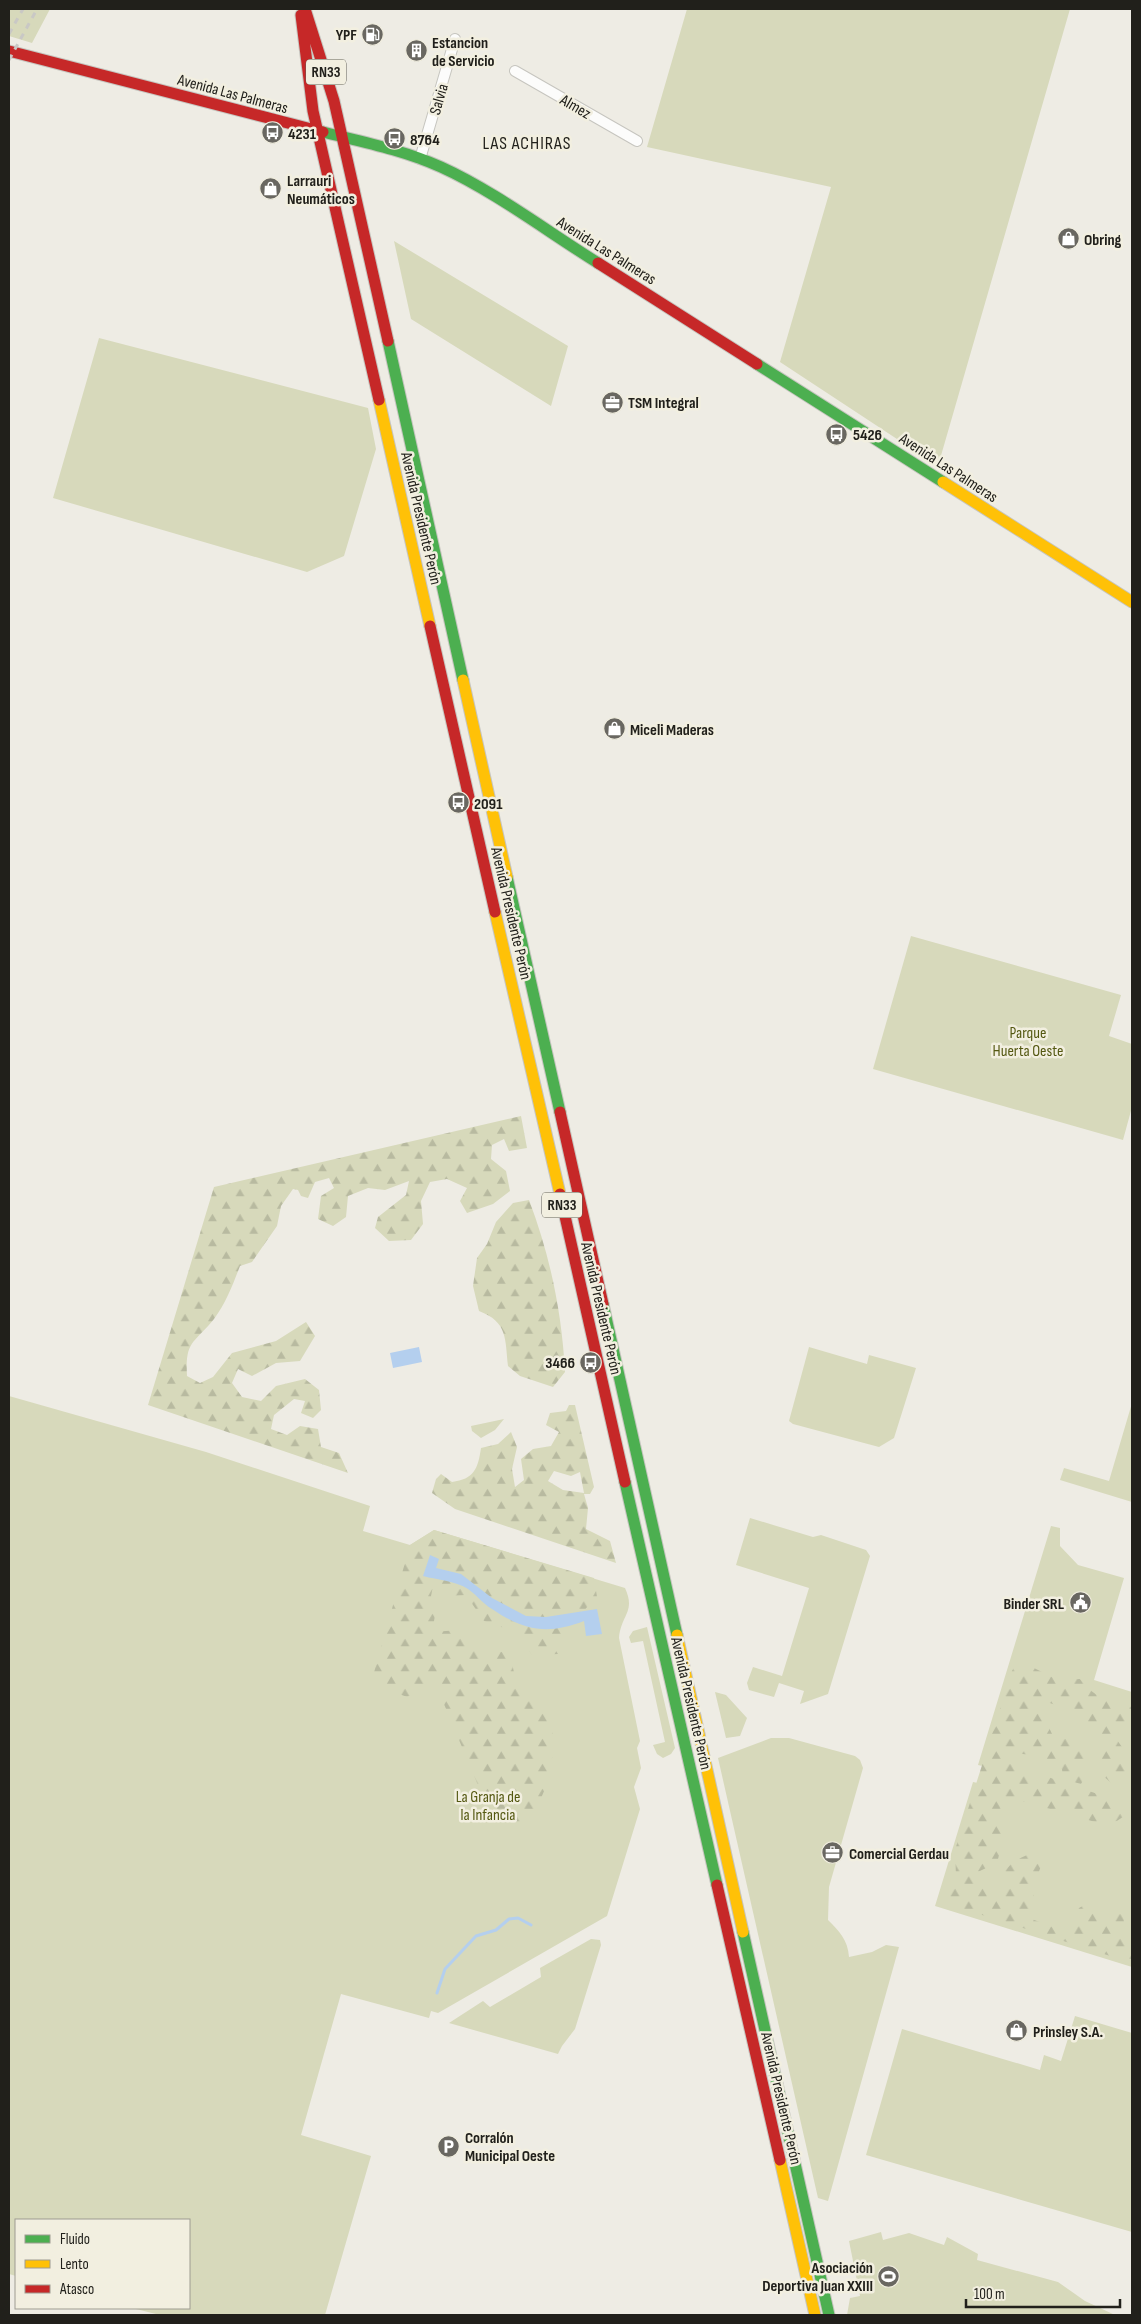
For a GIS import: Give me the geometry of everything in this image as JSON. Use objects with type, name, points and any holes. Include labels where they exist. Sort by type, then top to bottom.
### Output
[{"type":"main road","name":"RN33","points":[[300,9],[307,77],[318,132]]},
{"type":"main road","name":"RN33","points":[[305,9],[324,66],[341,136]]},
{"type":"main road","name":"Avenida Las Palmeras","points":[[9,51],[318,132],[341,136],[440,166],[483,190],[1132,602]]},
{"type":"main road","name":"Avenida Presidente Perón","points":[[318,132],[815,2315]]},
{"type":"main road","name":"Avenida Presidente Perón","points":[[341,136],[828,2315]]},
{"type":"street","name":"Salvia","points":[[420,159],[455,39]]},
{"type":"street","name":"Almez","points":[[515,71],[637,141]]},
{"type":"green space","points":[[9,9],[50,9],[32,43],[9,36]]},
{"type":"green space","points":[[687,9],[1070,9],[938,466],[780,362],[831,187],[647,147]]},
{"type":"green space","points":[[394,241],[568,346],[551,406],[411,319]]},
{"type":"green space","points":[[99,338],[368,408],[376,449],[344,556],[307,572],[53,498]]},
{"type":"green space","name":"Parque Huerta Oeste","points":[[911,936],[1121,995],[1109,1036],[1132,1044],[1132,1107],[1123,1140],[873,1069]]},
{"type":"green space","points":[[521,1116],[527,1148],[509,1151],[504,1139],[492,1145],[491,1159],[506,1171],[510,1191],[493,1204],[467,1213],[460,1201],[467,1188],[447,1179],[430,1182],[421,1201],[423,1224],[411,1240],[389,1241],[375,1228],[378,1217],[406,1195],[409,1181],[385,1190],[368,1188],[348,1196],[346,1217],[333,1226],[318,1219],[321,1196],[334,1188],[329,1178],[315,1182],[308,1198],[301,1196],[298,1190],[293,1189],[281,1206],[277,1226],[252,1262],[240,1266],[218,1313],[189,1349],[187,1376],[200,1383],[213,1377],[232,1353],[276,1341],[306,1322],[315,1336],[300,1361],[276,1363],[252,1376],[238,1369],[232,1383],[242,1397],[261,1401],[276,1386],[305,1379],[319,1390],[321,1410],[313,1418],[301,1413],[305,1401],[294,1399],[274,1415],[271,1429],[287,1435],[300,1426],[318,1429],[321,1447],[339,1453],[348,1473],[148,1405],[214,1187]]},
{"type":"green space","points":[[529,1200],[549,1263],[561,1328],[565,1372],[553,1387],[520,1376],[508,1366],[503,1332],[495,1320],[479,1311],[473,1286],[477,1258],[487,1244],[496,1222],[513,1203]]},
{"type":"green space","points":[[809,1347],[867,1364],[869,1355],[916,1368],[894,1438],[879,1447],[793,1424],[789,1421]]},
{"type":"green space","name":"La Granja de la Infancia","points":[[9,1396],[206,1452],[370,1506],[363,1531],[410,1545],[434,1530],[625,1588],[629,1603],[619,1638],[640,1741],[637,1748],[641,1768],[634,1787],[640,1809],[607,1916],[438,2013],[431,2011],[429,2018],[341,1994],[301,2135],[371,2156],[325,2315],[160,2315],[136,2309],[190,2309],[190,2219],[15,2219],[15,2276],[9,2274]]},
{"type":"green space","points":[[1132,1403],[1132,1502],[1060,1480],[1064,1468],[1109,1481]]},
{"type":"green space","points":[[569,1405],[575,1405],[594,1487],[590,1494],[584,1494],[588,1508],[586,1529],[610,1541],[616,1563],[455,1509],[432,1493],[436,1479],[441,1474],[452,1482],[459,1481],[470,1475],[474,1472],[481,1448],[498,1444],[511,1432],[517,1447],[512,1469],[515,1487],[524,1480],[521,1459],[533,1449],[551,1446],[559,1432],[546,1425],[550,1413],[566,1411]],"holes":[[[554,1471],[571,1476],[580,1472],[584,1493],[563,1490],[548,1481]]]},
{"type":"green space","points":[[504,1419],[495,1430],[481,1438],[472,1431],[471,1426]]},
{"type":"green space","points":[[750,1518],[813,1537],[821,1535],[866,1550],[870,1556],[828,1694],[800,1704],[804,1691],[779,1683],[774,1697],[749,1690],[747,1683],[753,1667],[782,1676],[809,1588],[736,1565]]},
{"type":"green space","points":[[1051,1526],[1060,1528],[1060,1546],[1078,1565],[1124,1578],[1094,1680],[1132,1692],[1132,1967],[935,1906],[973,1782],[1030,1794],[1036,1778],[978,1765]]},
{"type":"green space","name":"La Granja de la Infancia","points":[[434,1530],[594,1578],[597,1597],[580,1617],[558,1654],[532,1655],[516,1632],[484,1621],[466,1595],[442,1596],[435,1576],[431,1596],[436,1610],[432,1632],[460,1630],[470,1644],[510,1654],[515,1677],[549,1707],[554,1747],[548,1782],[535,1812],[518,1823],[493,1821],[436,1685],[407,1697],[371,1683],[410,1545]]},
{"type":"green space","points":[[647,1627],[675,1748],[671,1754],[663,1758],[657,1754],[653,1745],[665,1742],[643,1641],[631,1643],[629,1637],[633,1631]]},
{"type":"green space","points":[[1018,1660],[1058,1680],[1080,1679],[1103,1699],[1132,1707],[1132,1729],[1102,1719],[1127,1754],[1131,1778],[1118,1789],[1101,1774],[1102,1752],[1086,1727],[1070,1710],[1047,1702],[1043,1715],[1053,1736],[1067,1739],[1086,1749],[1088,1771],[1081,1784],[1063,1779],[1062,1769],[1032,1755],[1014,1753],[1007,1763],[1121,1802],[1126,1815],[1109,1826],[1026,1802],[999,1799],[1003,1831],[997,1863],[969,1876],[981,1881],[994,1890],[1008,1889],[999,1877],[1014,1861],[1036,1851],[1045,1857],[1037,1879],[1029,1918],[1069,1933],[1079,1908],[1095,1899],[1098,1911],[1108,1910],[1123,1915],[1126,1932],[1132,1936],[1132,1963],[951,1905],[947,1893],[956,1876],[955,1850],[1012,1671]]},
{"type":"green space","points":[[715,1692],[726,1695],[747,1718],[740,1736],[726,1738]]},
{"type":"green space","points":[[771,1738],[789,1738],[855,1756],[860,1760],[863,1768],[829,1887],[828,1920],[845,1941],[849,1957],[872,1952],[886,1945],[899,1947],[828,2201],[818,2198],[718,1758]]},
{"type":"green space","points":[[591,1939],[600,1940],[601,1945],[575,2029],[558,2054],[449,2023],[483,2001],[490,2007],[541,1977],[540,1968]]},
{"type":"green space","points":[[1075,2016],[1132,2033],[1132,2232],[866,2155],[902,2029],[1040,2070],[1044,2055],[1061,2061]]},
{"type":"green space","points":[[881,2232],[883,2240],[909,2233],[944,2245],[947,2237],[978,2254],[977,2260],[1058,2282],[1085,2301],[1115,2315],[847,2315],[850,2298],[860,2296],[849,2241]]},
{"type":"water","points":[[419,1347],[422,1362],[393,1368],[390,1353]]},
{"type":"water","points":[[430,1555],[439,1559],[436,1568],[461,1574],[492,1598],[526,1616],[546,1617],[597,1609],[602,1634],[586,1636],[584,1621],[548,1629],[536,1629],[515,1622],[489,1607],[463,1586],[423,1576]]},
{"type":"waterway","points":[[437,1993],[445,1969],[476,1936],[496,1930],[509,1919],[518,1918],[531,1925]]},
{"type":"railway","points":[[9,34],[23,9]]},
{"type":"railway","points":[[9,60],[37,9]]},
{"type":"traffic: fast","points":[[323,132],[398,151],[441,167],[501,200],[598,263]]},
{"type":"traffic: fast","points":[[388,341],[463,680]]},
{"type":"traffic: fast","points":[[757,364],[943,482]]},
{"type":"traffic: fast","points":[[507,877],[560,1112]]},
{"type":"traffic: fast","points":[[603,1304],[677,1635]]},
{"type":"traffic: fast","points":[[625,1482],[717,1885]]},
{"type":"traffic: fast","points":[[743,1932],[829,2315]]},
{"type":"traffic: slow","points":[[379,400],[430,626]]},
{"type":"traffic: slow","points":[[943,482],[1132,602]]},
{"type":"traffic: slow","points":[[463,680],[507,877]]},
{"type":"traffic: slow","points":[[495,912],[560,1194]]},
{"type":"traffic: slow","points":[[677,1635],[743,1932]]},
{"type":"traffic: slow","points":[[780,2160],[815,2315]]},
{"type":"traffic: jam","points":[[305,9],[334,101],[388,341]]},
{"type":"traffic: jam","points":[[301,15],[313,111],[379,400]]},
{"type":"traffic: jam","points":[[9,51],[323,132]]},
{"type":"traffic: jam","points":[[598,263],[757,364]]},
{"type":"traffic: jam","points":[[430,626],[495,912]]},
{"type":"traffic: jam","points":[[560,1112],[603,1304]]},
{"type":"traffic: jam","points":[[560,1194],[625,1482]]},
{"type":"traffic: jam","points":[[717,1885],[780,2160]]},
{"type":"place","name":"YPF","points":[[373,34]]},
{"type":"place","name":"Estancion de Servicio","points":[[416,51]]},
{"type":"place","name":"4231","points":[[272,133]]},
{"type":"place","name":"8764","points":[[394,139]]},
{"type":"place","name":"Larrauri Neumáticos","points":[[271,189]]},
{"type":"place","name":"Obring","points":[[1068,239]]},
{"type":"place","name":"TSM Integral","points":[[612,402]]},
{"type":"place","name":"5426","points":[[837,434]]},
{"type":"place","name":"Miceli Maderas","points":[[614,729]]},
{"type":"place","name":"2091","points":[[458,803]]},
{"type":"place","name":"3466","points":[[591,1362]]},
{"type":"place","name":"Binder SRL","points":[[1080,1603]]},
{"type":"place","name":"Comercial Gerdau","points":[[833,1853]]},
{"type":"place","name":"Prinsley S.A.","points":[[1017,2031]]},
{"type":"place","name":"Corralón Municipal Oeste","points":[[449,2146]]},
{"type":"place","name":"Asociación Deportiva Juan XXIII","points":[[889,2276]]},
{"type":"district","name":"LAS ACHIRAS","points":[[527,143]]}]
